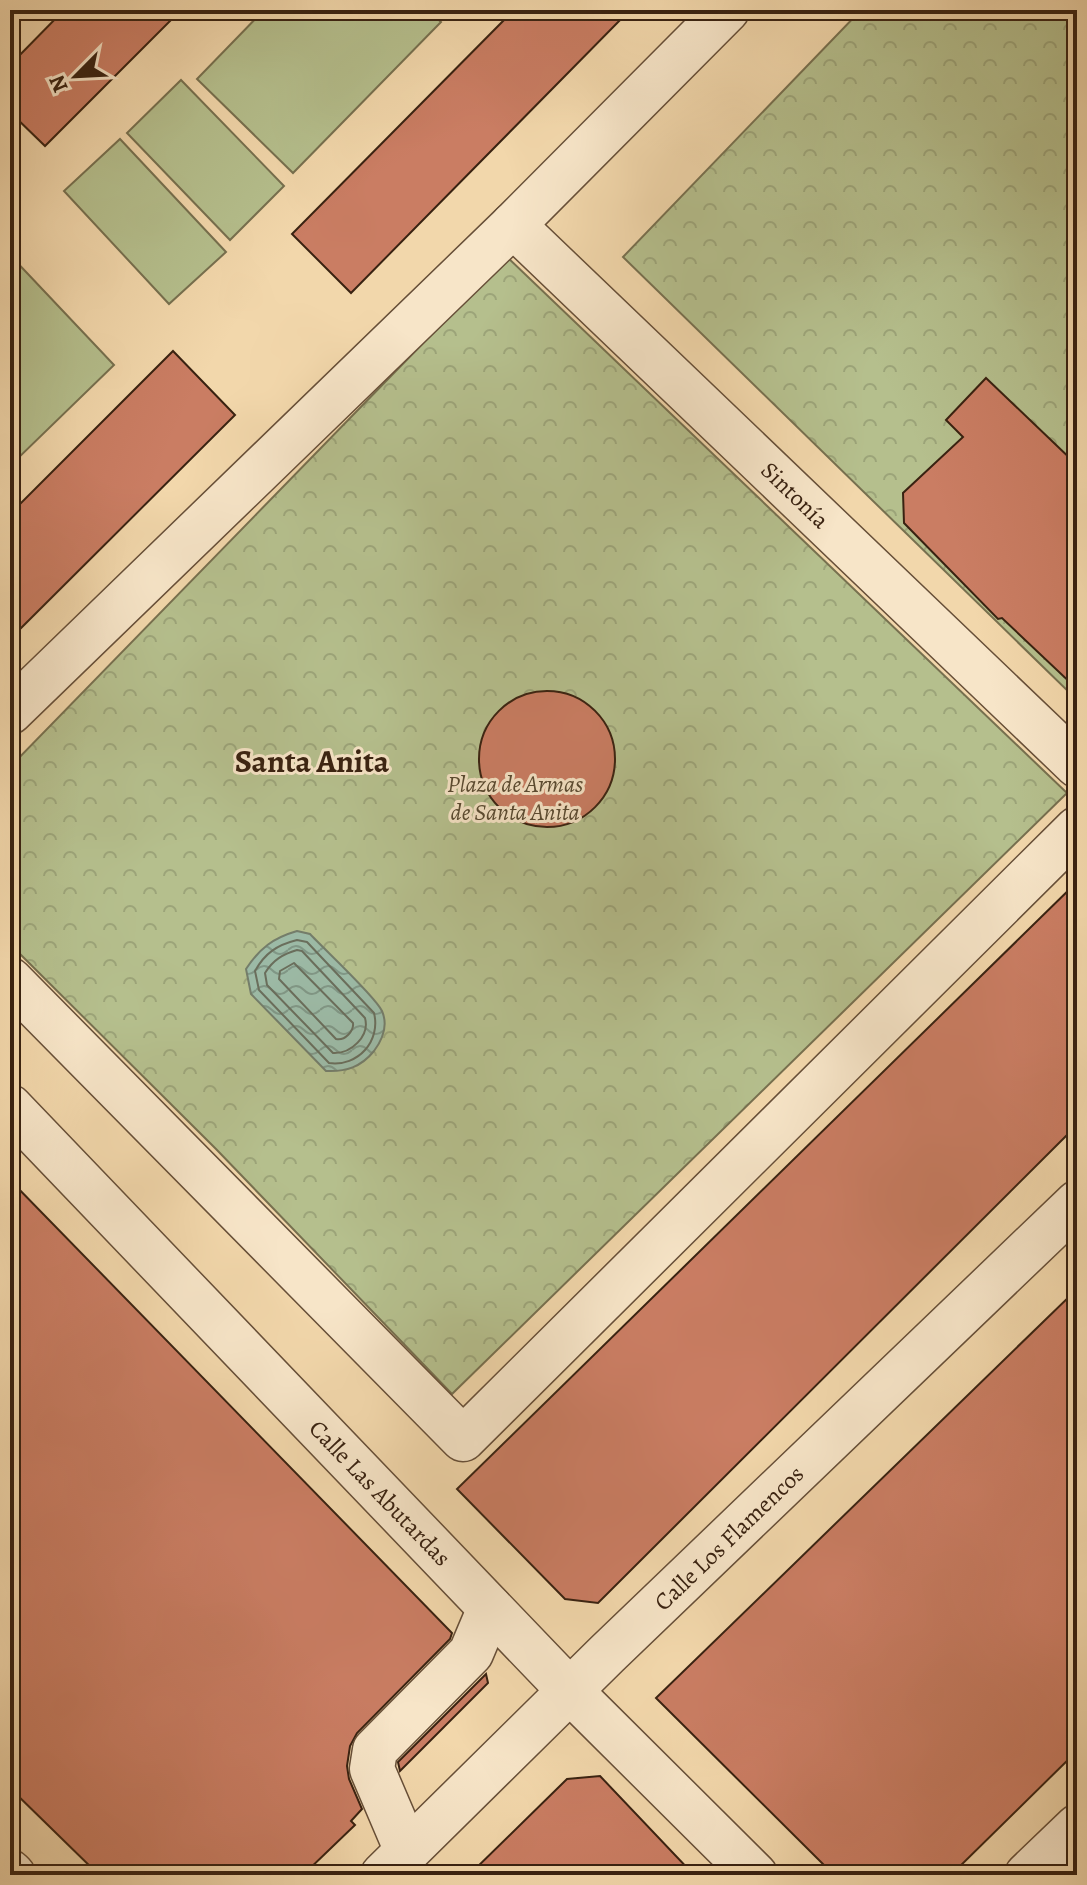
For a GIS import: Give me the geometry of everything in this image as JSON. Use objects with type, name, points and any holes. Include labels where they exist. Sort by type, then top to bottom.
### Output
[{"type":"street","points":[[10,712],[513,225],[727,10]]},
{"type":"street","name":"Sintonía","points":[[513,225],[1077,765]]},
{"type":"street","points":[[10,980],[463,1439],[1077,829]]},
{"type":"street","name":"Calle Las Abutardas","points":[[10,1107],[570,1691],[755,1875]]},
{"type":"street","name":"Calle Los Flamencos","points":[[395,1863],[1077,1203]]},
{"type":"street","points":[[395,1863],[372,1769],[375,1750],[471,1653],[490,1608]]},
{"type":"street","points":[[1027,1875],[1077,1827]]},
{"type":"green space","points":[[264,10],[428,10],[441,22],[293,173],[197,79]]},
{"type":"green space","points":[[861,10],[1077,10],[1077,700],[623,257]]},
{"type":"green space","points":[[181,80],[284,186],[230,240],[127,133]]},
{"type":"green space","points":[[120,139],[226,252],[169,304],[64,191]]},
{"type":"green space","points":[[10,255],[114,365],[10,466]]},
{"type":"green space","name":"Plaza de Armas de Santa Anita","points":[[507,257],[1067,793],[452,1394],[216,1149],[10,944],[10,767]]},
{"type":"water","points":[[297,931],[310,934],[382,1011],[384,1032],[380,1042],[364,1061],[353,1067],[326,1071],[251,994],[246,969],[251,962],[274,941]]},
{"type":"building","points":[[64,10],[181,10],[45,146],[10,112],[10,65]]},
{"type":"building","points":[[514,10],[630,10],[351,293],[292,234]]},
{"type":"building","points":[[173,351],[235,415],[10,639],[10,514]]},
{"type":"building","points":[[986,378],[1077,465],[1077,689],[1002,618],[998,619],[904,523],[903,493],[963,437],[946,420]]},
{"type":"building","points":[[547,691],[573,696],[595,711],[610,733],[615,759],[610,785],[595,807],[573,822],[547,827],[521,822],[499,807],[484,785],[479,759],[484,733],[499,711],[521,696]]},
{"type":"building","points":[[1077,882],[1077,1125],[598,1603],[565,1599],[457,1489]]},
{"type":"building","points":[[10,1180],[452,1633],[450,1639],[357,1733],[350,1746],[347,1766],[362,1809],[351,1821],[355,1825],[303,1875],[99,1875],[10,1788]]},
{"type":"building","points":[[1077,1289],[1077,1751],[951,1875],[834,1875],[656,1698]]},
{"type":"building","points":[[486,1674],[488,1683],[400,1771],[398,1762]]},
{"type":"building","points":[[600,1776],[694,1875],[469,1875],[567,1779]]},
{"type":"district","name":"Santa Anita","points":[[312,761]]}]
